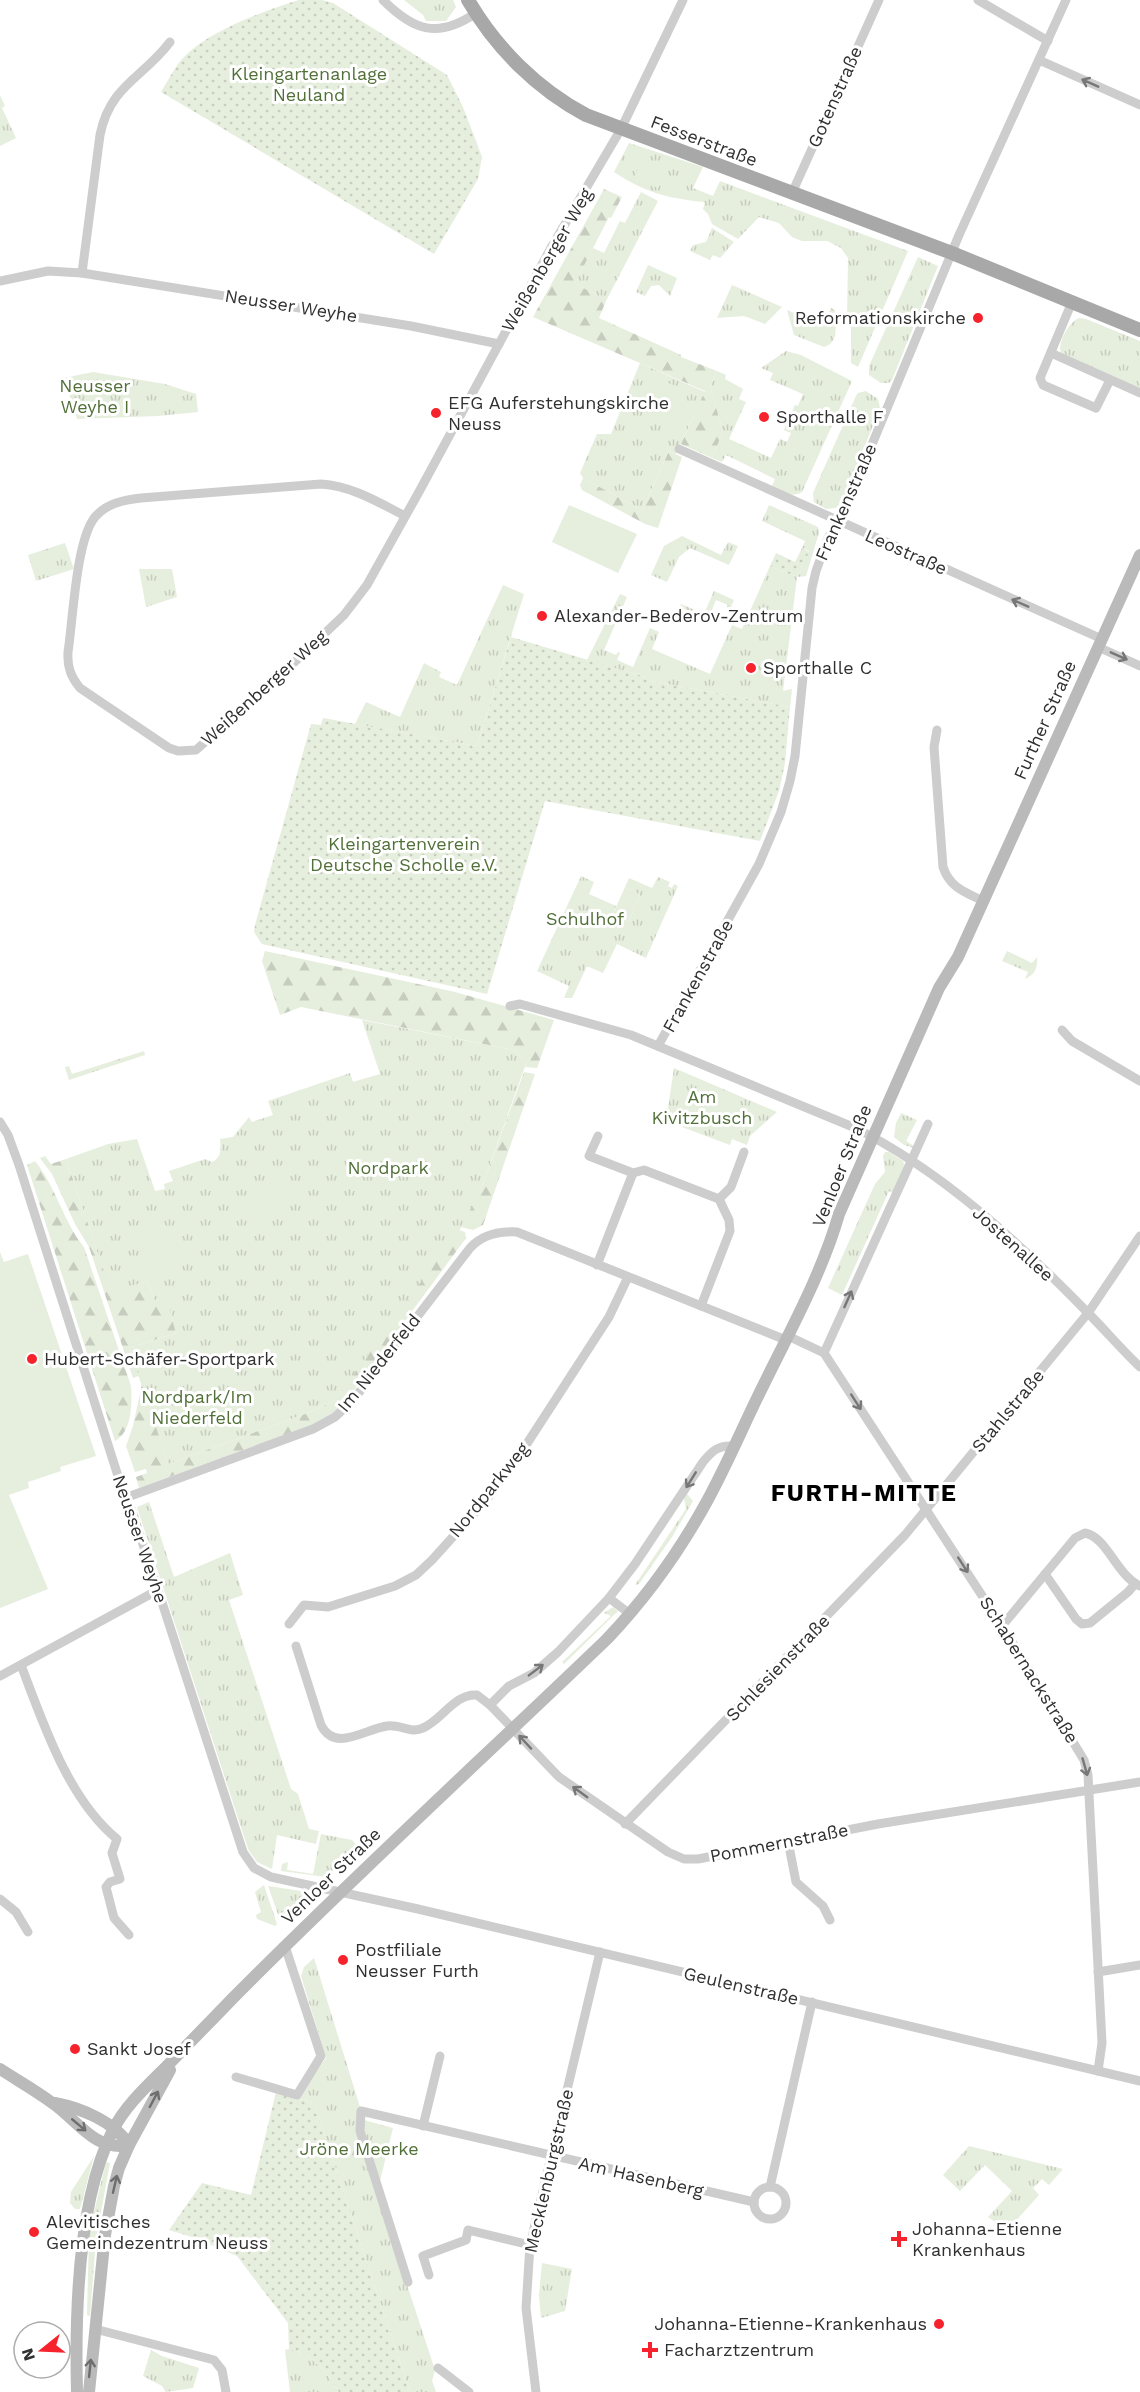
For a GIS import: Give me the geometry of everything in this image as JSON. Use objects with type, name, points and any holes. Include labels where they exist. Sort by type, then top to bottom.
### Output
[{"type":"main road","name":"Fesserstraße","points":[[468,0],[514,60],[548,92],[586,115],[952,253],[1140,330]]},
{"type":"main road","name":"Further Straße","points":[[983,901],[1140,555]]},
{"type":"main road","name":"Venloer Straße","points":[[81,2275],[91,2199],[106,2145],[114,2128],[140,2094],[341,1891],[601,1645],[630,1614],[664,1570],[706,1503],[787,1338],[939,988],[958,957],[983,901]]},
{"type":"main road","name":"Venloer Straße","points":[[89,2392],[105,2235],[118,2168],[180,2053]]},
{"type":"main road","points":[[0,2069],[54,2103],[95,2139],[116,2148],[129,2145],[114,2128],[73,2107],[54,2103]]},
{"type":"main road","points":[[81,2275],[84,2321],[88,2327],[95,2329]]},
{"type":"main road","points":[[77,2392],[76,2337],[81,2275]]},
{"type":"street","points":[[383,0],[406,19],[429,29],[456,25],[476,13]]},
{"type":"street","name":"Weißenberger Weg","points":[[405,516],[353,490],[321,484],[141,498],[116,503],[96,516],[90,523],[83,541],[68,652],[68,662],[74,680],[80,688],[169,748],[178,751],[196,750],[344,615],[367,585],[405,516],[499,344],[552,246],[621,129],[683,0]]},
{"type":"street","name":"Gotenstraße","points":[[792,194],[879,0]]},
{"type":"street","points":[[978,0],[1048,41]]},
{"type":"street","name":"Frankenstraße","points":[[658,1046],[759,864],[781,812],[795,756],[812,588],[821,555],[846,507],[952,253],[1066,0]]},
{"type":"street","points":[[82,273],[105,112],[123,87],[151,63],[170,42]]},
{"type":"street","points":[[1039,60],[1140,105]]},
{"type":"street","name":"Neusser Weyhe","points":[[0,281],[48,271],[82,273],[411,326],[499,344]]},
{"type":"street","points":[[1072,302],[1040,382],[1096,408],[1110,380]]},
{"type":"street","points":[[1051,353],[1140,393]]},
{"type":"street","name":"Leostraße","points":[[679,449],[1100,643],[1140,666]]},
{"type":"street","points":[[938,730],[934,747],[943,867],[950,882],[956,888],[983,901]]},
{"type":"street","points":[[510,1006],[520,1004],[631,1035],[873,1137]]},
{"type":"street","points":[[1062,1030],[1072,1041],[1140,1081]]},
{"type":"street","name":"Neusser Weyhe","points":[[0,1122],[8,1135],[19,1165],[125,1498],[132,1511],[243,1852],[248,1861],[262,1874],[341,1891]]},
{"type":"street","points":[[633,1173],[597,1265],[824,1353],[928,1124]]},
{"type":"street","points":[[598,1136],[589,1156],[633,1173],[644,1170],[719,1199],[729,1221],[730,1231],[701,1306]]},
{"type":"street","name":"Jostenallee","points":[[873,1137],[911,1161],[969,1204],[1021,1248],[1140,1367]]},
{"type":"street","points":[[719,1199],[731,1187],[744,1152]]},
{"type":"street","name":"Im Niederfeld","points":[[125,1498],[313,1429],[335,1417],[354,1399],[472,1245],[495,1233],[518,1232],[597,1265]]},
{"type":"street","name":"Stahlstraße","points":[[927,1510],[1088,1313],[1140,1236]]},
{"type":"street","name":"Nordparkweg","points":[[289,1624],[304,1605],[328,1607],[395,1586],[416,1575],[432,1560],[487,1499],[518,1459],[609,1317],[628,1277]]},
{"type":"street","name":"Schabernackstraße","points":[[824,1353],[1002,1626],[1084,1760],[1088,1775],[1102,2043],[1098,2071]]},
{"type":"street","points":[[490,1705],[509,1686],[534,1673],[558,1652],[609,1598],[635,1564],[703,1462],[714,1450],[723,1445],[733,1446]]},
{"type":"street","name":"Schlesienstraße","points":[[626,1824],[859,1584],[927,1510]]},
{"type":"street","points":[[1002,1626],[1045,1574],[1075,1538],[1084,1533],[1096,1537],[1128,1579],[1138,1585],[1090,1623],[1082,1624],[1076,1619],[1045,1574]]},
{"type":"street","points":[[0,1676],[158,1590]]},
{"type":"street","points":[[609,1598],[630,1614]]},
{"type":"street","points":[[296,1646],[321,1725],[329,1736],[336,1739],[342,1740],[386,1726],[420,1730],[434,1722],[469,1694],[482,1698],[512,1728]]},
{"type":"street","points":[[21,1665],[49,1736],[68,1773],[94,1816],[103,1828],[117,1839],[112,1853],[120,1879],[110,1882],[106,1887],[114,1918],[129,1935]]},
{"type":"street","name":"Pommernstraße","points":[[512,1728],[559,1777],[668,1852],[691,1860],[878,1824],[1140,1782]]},
{"type":"street","points":[[788,1841],[796,1882],[823,1906],[830,1920]]},
{"type":"street","name":"Geulenstraße","points":[[341,1891],[1140,2081]]},
{"type":"street","points":[[0,1899],[16,1912],[28,1932]]},
{"type":"street","points":[[236,2077],[297,2096],[321,2056],[285,1946]]},
{"type":"street","name":"Mecklenburgstraße","points":[[536,2392],[526,2308],[530,2245],[600,1952]]},
{"type":"street","points":[[1098,1971],[1140,1965]]},
{"type":"street","points":[[754,2202],[759,2191],[770,2187],[812,2002]]},
{"type":"street","points":[[423,2126],[440,2056]]},
{"type":"street","name":"Am Hasenberg","points":[[408,2282],[360,2131],[362,2111],[552,2157],[754,2202],[761,2216],[770,2218],[780,2215],[785,2206],[785,2198],[781,2191],[770,2187]]},
{"type":"street","points":[[429,2275],[423,2256],[466,2240],[468,2229],[530,2245]]},
{"type":"street","points":[[95,2329],[214,2360],[220,2365],[224,2374],[226,2392]]},
{"type":"street","points":[[438,2368],[470,2392]]},
{"type":"green space","name":"Kleingartenanlage Neuland","points":[[299,0],[322,0],[333,3],[447,75],[463,107],[482,157],[478,179],[434,254],[161,92],[179,62],[210,37],[271,9]]},
{"type":"green space","points":[[404,0],[453,0],[456,7],[446,21],[426,21],[423,15]]},
{"type":"green space","points":[[0,95],[5,106],[2,108],[16,138],[0,146]]},
{"type":"green space","points":[[629,143],[703,167],[693,188],[713,196],[720,181],[908,251],[858,367],[851,363],[851,325],[847,324],[848,258],[841,248],[827,241],[802,241],[792,237],[779,223],[759,217],[738,239],[712,224],[703,209],[705,202],[657,193],[636,185],[614,172]]},
{"type":"green space","points":[[639,166],[663,177],[658,188],[634,178]]},
{"type":"green space","points":[[604,189],[622,197],[611,218],[609,217],[575,283],[606,301],[599,318],[681,355],[681,357],[717,371],[710,386],[723,432],[712,458],[681,444],[705,391],[533,317]]},
{"type":"green space","points":[[641,192],[658,201],[606,301],[575,283],[593,248],[604,253],[620,221],[625,223]]},
{"type":"green space","points":[[712,228],[734,242],[720,258],[713,255],[710,260],[690,251],[693,245],[706,242]]},
{"type":"green space","points":[[918,257],[938,266],[892,380],[889,383],[881,383],[869,375],[869,366]]},
{"type":"green space","points":[[648,265],[677,278],[670,296],[659,285],[651,286],[645,296],[636,292]]},
{"type":"green space","points":[[732,285],[782,307],[765,324],[744,316],[717,318]]},
{"type":"green space","points":[[831,308],[835,310],[836,332],[829,345],[824,347],[794,335],[787,310],[823,325]]},
{"type":"green space","points":[[1079,318],[1140,341],[1140,389],[1061,353],[1064,334]]},
{"type":"green space","points":[[786,351],[801,355],[852,381],[802,492],[798,494],[787,494],[771,488],[775,479],[726,455],[722,462],[712,458],[723,432],[710,386],[717,371],[726,375],[725,379],[743,389],[739,399],[746,402],[729,439],[771,458],[780,439],[787,442],[791,433],[784,430],[795,405],[798,406],[803,394],[770,380],[773,373],[761,368]]},
{"type":"green space","points":[[640,363],[705,392],[676,454],[669,451],[642,510],[583,478],[580,473],[597,434],[611,434]]},
{"type":"green space","name":"Neusser Weyhe I","points":[[93,372],[165,384],[196,394],[198,412],[77,419],[64,378]]},
{"type":"green space","points":[[648,374],[689,392],[676,420],[636,402]]},
{"type":"green space","points":[[866,391],[878,399],[880,408],[843,500],[836,508],[826,509],[814,502],[813,493],[856,396]]},
{"type":"green space","points":[[669,451],[682,457],[658,528],[645,524],[582,490],[580,485],[583,478],[642,510]]},
{"type":"green space","points":[[569,505],[637,534],[618,573],[552,542]]},
{"type":"green space","points":[[769,505],[818,527],[819,533],[806,576],[797,577],[809,551],[802,548],[805,541],[762,521]]},
{"type":"green space","points":[[682,536],[721,555],[728,542],[738,546],[729,565],[690,548],[679,557],[667,582],[651,575],[664,546]]},
{"type":"green space","points":[[65,543],[74,569],[36,581],[28,555]]},
{"type":"green space","points":[[802,548],[809,552],[797,577],[770,566],[776,553],[795,562]]},
{"type":"green space","points":[[770,566],[797,577],[783,691],[792,689],[790,707],[651,681],[642,676],[587,660],[620,594],[627,597],[604,650],[616,655],[620,653],[617,660],[633,667],[650,628],[659,632],[652,649],[710,674],[732,625],[742,629]]},
{"type":"green space","points":[[139,569],[172,569],[177,597],[146,607]]},
{"type":"green space","points":[[503,585],[524,594],[477,746],[355,724],[366,702],[400,717],[424,663],[441,672],[439,677],[457,685]]},
{"type":"green space","points":[[714,591],[734,600],[730,609],[728,605],[716,600],[708,619],[680,607],[681,604],[704,614]]},
{"type":"green space","name":"Kleingartenverein Deutsche Scholle e.V.","points":[[511,637],[642,676],[651,681],[790,707],[785,763],[779,791],[760,841],[545,801],[487,994],[262,944],[254,932],[255,925],[311,724],[321,725],[323,718],[477,746]]},
{"type":"green space","name":"Schulhof","points":[[581,876],[594,882],[589,894],[616,906],[613,914],[629,921],[640,895],[625,887],[629,878],[652,888],[658,877],[670,882],[668,886],[672,888],[674,884],[678,886],[646,958],[617,944],[603,973],[587,966],[572,998],[564,998],[569,986],[537,971]]},
{"type":"green space","points":[[625,887],[640,895],[629,921],[613,914]]},
{"type":"green space","points":[[265,951],[455,992],[554,1020],[537,1068],[525,1067],[527,1061],[514,1050],[301,1007],[280,1015],[262,961]]},
{"type":"green space","points":[[1007,951],[1032,963],[1037,957],[1033,973],[1025,979],[1028,972],[1002,961]]},
{"type":"green space","name":"Nordpark","points":[[362,1020],[514,1050],[527,1061],[481,1189],[447,1250],[334,1401],[305,1414],[168,1464],[129,1348],[176,1333],[166,1299],[155,1301],[148,1281],[111,1293],[66,1159],[108,1144],[137,1139],[155,1191],[165,1189],[164,1184],[173,1181],[169,1171],[205,1159],[212,1162],[219,1155],[220,1139],[233,1137],[249,1117],[252,1122],[273,1115],[268,1101],[350,1073],[353,1082],[380,1074]]},
{"type":"green space","points":[[144,1051],[145,1055],[69,1080],[65,1067],[69,1066],[72,1074]]},
{"type":"green space","name":"Am Kivitzbusch","points":[[674,1068],[777,1112],[750,1136],[747,1145],[732,1139],[730,1145],[666,1121]]},
{"type":"green space","points":[[524,1072],[535,1074],[483,1225],[473,1230],[461,1227],[481,1189]]},
{"type":"green space","points":[[901,1113],[917,1120],[906,1141],[914,1148],[904,1145],[894,1137],[896,1123]]},
{"type":"green space","points":[[885,1152],[903,1161],[905,1167],[893,1193],[889,1191],[842,1295],[828,1288],[875,1184],[885,1172],[883,1156]]},
{"type":"green space","points":[[45,1156],[51,1164],[66,1159],[111,1292],[148,1281],[155,1301],[166,1298],[176,1333],[129,1348],[139,1376],[133,1378],[89,1247],[75,1224],[52,1174],[40,1158]]},
{"type":"green space","points":[[35,1161],[84,1247],[131,1386],[131,1409],[128,1424],[121,1437],[115,1441],[27,1165]]},
{"type":"green space","points":[[280,1176],[298,1198],[260,1230],[241,1208]]},
{"type":"green space","points":[[159,1220],[168,1246],[141,1255],[132,1229]]},
{"type":"green space","points":[[459,1230],[465,1232],[466,1238],[349,1397],[333,1413],[309,1426],[139,1488],[136,1477],[147,1473],[146,1469],[135,1472],[126,1446],[142,1384],[168,1464],[305,1414],[334,1401]]},
{"type":"green space","points":[[176,1247],[182,1269],[144,1282],[137,1260]]},
{"type":"green space","name":"Hubert-Schäfer-Sportpark","points":[[0,1252],[4,1262],[28,1254],[96,1456],[60,1467],[61,1471],[28,1482],[29,1488],[9,1495],[48,1589],[0,1608]]},
{"type":"green space","points":[[687,1494],[693,1501],[672,1537],[639,1584],[635,1585],[686,1509],[684,1498]]},
{"type":"green space","points":[[149,1502],[174,1577],[230,1553],[243,1595],[229,1600],[291,1789],[298,1794],[309,1829],[319,1831],[316,1844],[277,1835],[272,1869],[257,1862],[248,1849],[137,1507]]},
{"type":"green space","points":[[613,1607],[618,1611],[564,1664],[562,1662],[611,1616],[604,1613]]},
{"type":"green space","points":[[321,1834],[352,1840],[358,1847],[326,1877],[281,1871],[282,1864],[288,1862],[287,1870],[313,1874]]},
{"type":"green space","points":[[264,1885],[277,1924],[275,1926],[257,1919],[256,1915],[261,1912],[255,1892]]},
{"type":"green space","points":[[268,1886],[301,1891],[304,1898],[280,1920]]},
{"type":"green space","name":"Jröne Meerke","points":[[314,1958],[364,2120],[393,2128],[377,2193],[435,2370],[432,2381],[436,2392],[410,2392],[314,2103],[297,2098],[326,2058],[301,1976],[304,1967]]},
{"type":"green space","points":[[276,2092],[314,2103],[410,2392],[339,2392],[312,2359],[289,2349],[288,2323],[237,2256],[195,2238],[169,2230],[202,2183],[251,2195]]},
{"type":"green space","points":[[969,2146],[1063,2169],[1049,2185],[1042,2179],[1033,2188],[1039,2195],[1013,2224],[1001,2226],[988,2217],[1012,2191],[985,2165],[960,2191],[943,2175]]},
{"type":"green space","points":[[94,2156],[80,2209],[75,2209],[70,2203],[71,2192]]},
{"type":"green space","points":[[106,2162],[110,2163],[96,2239],[90,2316],[87,2315],[89,2233]]},
{"type":"green space","points":[[542,2263],[572,2269],[565,2311],[541,2318],[539,2295]]},
{"type":"green space","points":[[289,2349],[312,2359],[339,2392],[290,2392],[285,2350]]},
{"type":"green space","points":[[151,2350],[199,2368],[193,2388],[166,2392],[162,2386],[143,2376]]},
{"type":"place","name":"Reformationskirche","points":[[978,318]]},
{"type":"place","name":"EFG Auferstehungskirche Neuss","points":[[436,413]]},
{"type":"place","name":"Sporthalle F","points":[[764,417]]},
{"type":"place","name":"Alexander-Bederov-Zentrum","points":[[542,616]]},
{"type":"place","name":"Sporthalle C","points":[[751,668]]},
{"type":"place","name":"Hubert-Schäfer-Sportpark","points":[[32,1359]]},
{"type":"place","name":"Postfiliale Neusser Furth","points":[[343,1960]]},
{"type":"place","name":"Sankt Josef","points":[[75,2049]]},
{"type":"place","name":"Alevitisches Gemeindezentrum Neuss","points":[[34,2232]]},
{"type":"place","name":"Johanna-Etienne Krankenhaus","points":[[899,2239]]},
{"type":"place","name":"Johanna-Etienne-Krankenhaus","points":[[939,2324]]},
{"type":"place","name":"Facharztzentrum","points":[[650,2350]]},
{"type":"district","name":"FURTH-MITTE","points":[[864,1493]]},
{"type":"park label","name":"Nordpark/Im Niederfeld","points":[[197,1407]]}]
